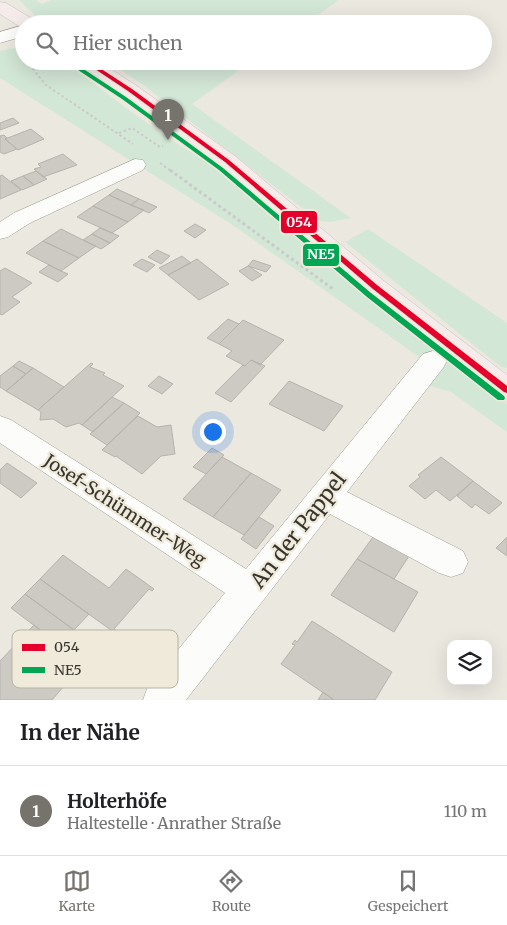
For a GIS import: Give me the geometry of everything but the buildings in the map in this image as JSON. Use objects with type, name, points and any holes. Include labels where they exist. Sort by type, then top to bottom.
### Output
[{"type":"main road","points":[[0,7],[15,16]]},
{"type":"main road","points":[[99,70],[130,90],[226,161],[375,287],[507,390]]},
{"type":"street","points":[[0,38],[15,33]]},
{"type":"street","points":[[0,232],[22,218],[144,158]]},
{"type":"street","name":"An der Pappel","points":[[178,680],[433,361]]},
{"type":"street","name":"Josef-Schümmer-Weg","points":[[0,428],[251,591]]},
{"type":"street","points":[[324,496],[450,562]]},
{"type":"street","name":"An der Pappel","points":[[162,700],[172,688]]},
{"type":"path","points":[[34,70],[46,84],[119,134],[144,158],[338,292]]},
{"type":"path","points":[[119,134],[132,128],[160,147],[166,145]]},
{"type":"green space","points":[[19,0],[36,0],[42,4],[51,0],[339,0],[318,15],[35,15]]},
{"type":"green space","points":[[15,48],[15,70],[76,70],[180,146],[217,167],[368,298],[507,404],[507,432],[451,392],[430,386],[415,392],[422,359],[234,226],[0,78],[0,51]]},
{"type":"green space","points":[[120,70],[239,70],[192,104],[351,218],[330,222],[319,221],[142,84]]},
{"type":"green space","points":[[368,229],[507,323],[507,368],[501,367],[345,242]]},
{"type":"transit line","name":"NE5","points":[[82,70],[124,98],[221,169],[369,295],[501,398]]},
{"type":"transit line","name":"054","points":[[99,70],[130,90],[227,161],[375,287],[507,390]]},
{"type":"place","name":"Holterhöfe","points":[[168,140]]}]
